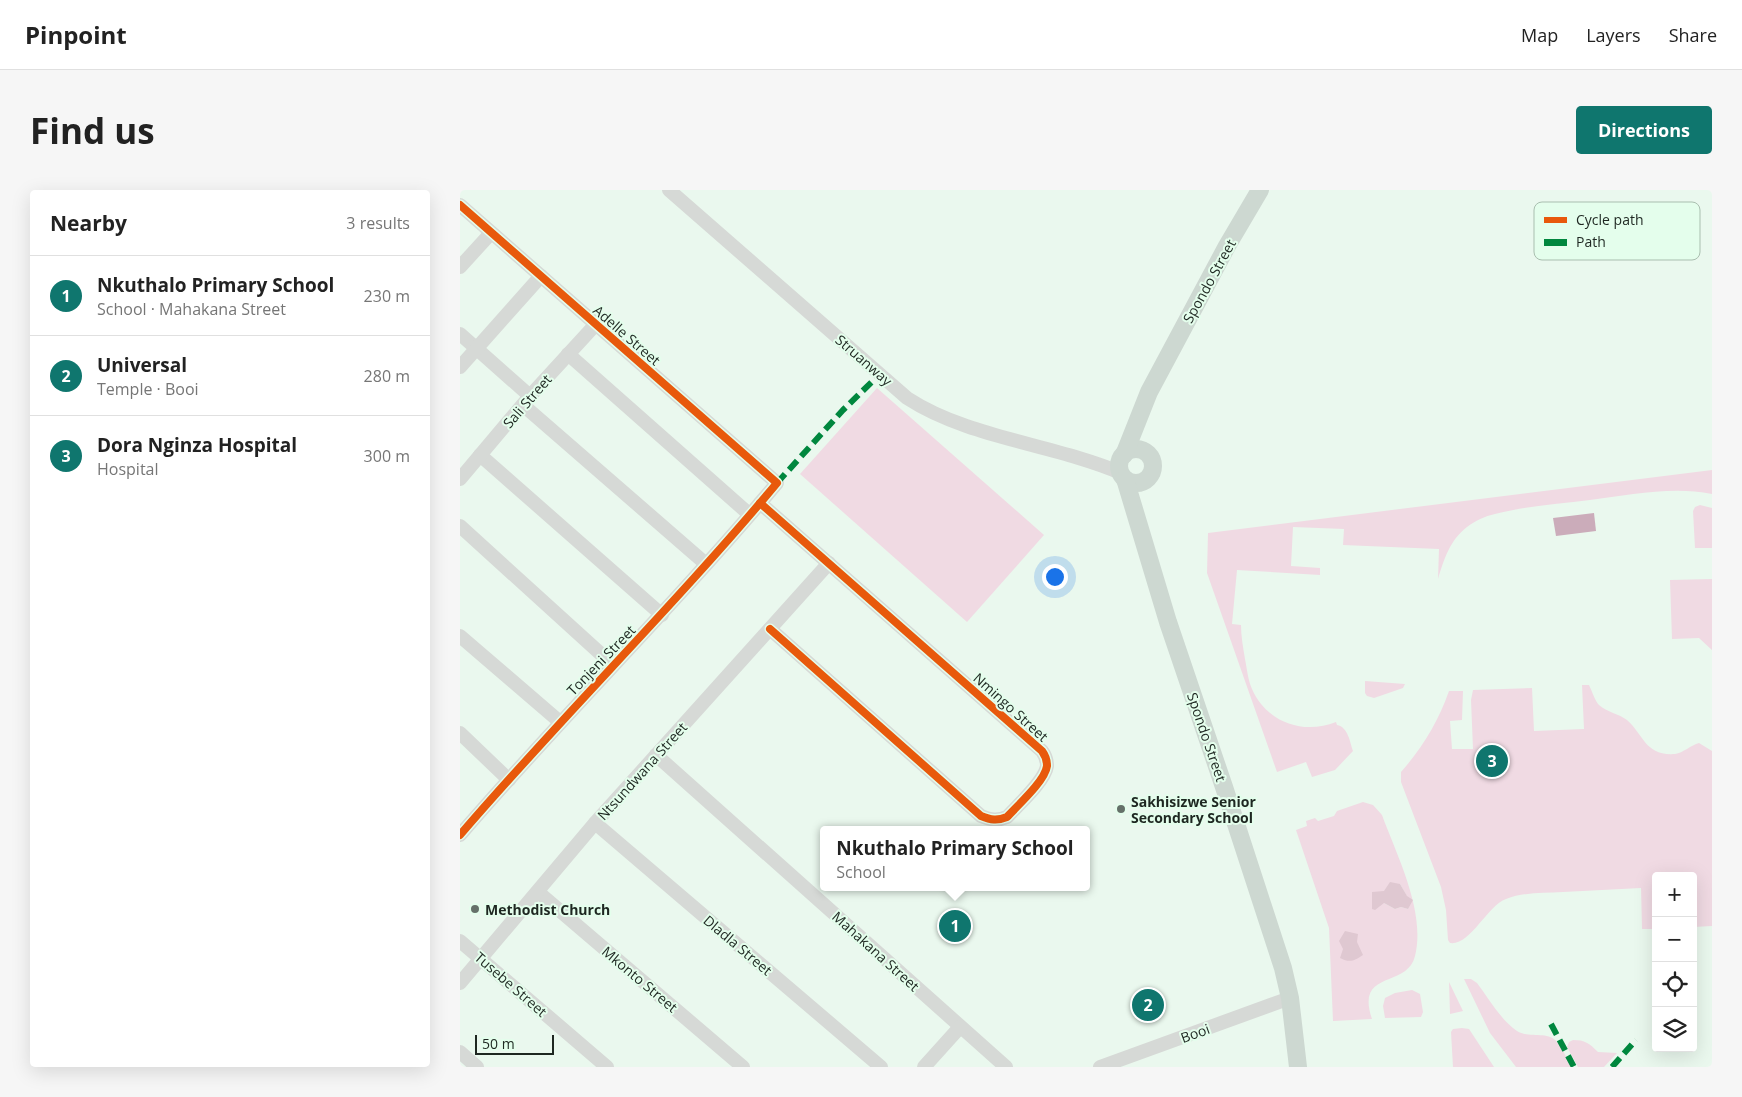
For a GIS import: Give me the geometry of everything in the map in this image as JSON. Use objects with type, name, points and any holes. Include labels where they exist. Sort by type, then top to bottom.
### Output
[{"type":"main road","name":"Spondo Street","points":[[1260,190],[1227,246],[1141,408],[1122,467],[1168,622],[1283,968],[1290,998],[1298,1067]]},
{"type":"main road","name":"Spondo Street","points":[[1145,452],[1144,432],[1160,373]]},
{"type":"main road","points":[[1136,449],[1145,452],[1152,463],[1151,472],[1146,480],[1135,483],[1122,467],[1129,451],[1136,449]]},
{"type":"main road","name":"Spondo Street","points":[[1146,480],[1144,514],[1147,552]]},
{"type":"street","name":"Struanway","points":[[669,190],[907,398],[921,407],[946,419],[1096,463],[1122,467]]},
{"type":"street","name":"Adelle Street","points":[[460,205],[777,483]]},
{"type":"street","points":[[460,267],[491,233]]},
{"type":"street","points":[[460,367],[540,276]]},
{"type":"street","name":"Sali Street","points":[[460,479],[527,400],[596,324]]},
{"type":"street","points":[[460,334],[527,400],[706,564]]},
{"type":"street","points":[[568,354],[749,514]]},
{"type":"street","points":[[480,455],[662,615]]},
{"type":"street","name":"Tonjeni Street","points":[[461,832],[560,722],[662,615],[777,483]]},
{"type":"street","name":"Nmingo Street","points":[[760,503],[1042,751],[1047,762],[1043,776],[1007,817],[1000,820],[991,820],[981,816],[770,629]]},
{"type":"street","points":[[460,526],[613,665]]},
{"type":"street","name":"Ntsundwana Street","points":[[460,983],[595,823],[829,563]]},
{"type":"street","points":[[460,636],[560,722]]},
{"type":"street","points":[[460,733],[509,780]]},
{"type":"street","name":"Mahakana Street","points":[[656,755],[1006,1067]]},
{"type":"street","name":"Dladla Street","points":[[595,823],[881,1067]]},
{"type":"street","name":"Mkonto Street","points":[[538,892],[743,1067]]},
{"type":"street","name":"Tusebe Street","points":[[460,941],[607,1067]]},
{"type":"street","name":"Booi","points":[[1100,1067],[1290,998]]},
{"type":"street","points":[[924,1067],[960,1027]]},
{"type":"street","points":[[460,1052],[477,1067]]},
{"type":"shaded area","points":[[877,388],[1044,535],[967,622],[800,474]]},
{"type":"shaded area","points":[[1712,470],[1712,494],[1682,491],[1651,492],[1530,507],[1484,517],[1467,527],[1456,538],[1445,557],[1438,579],[1439,549],[1343,545],[1344,529],[1293,527],[1291,566],[1320,568],[1320,575],[1237,570],[1232,624],[1241,625],[1243,646],[1252,689],[1267,710],[1277,718],[1299,726],[1324,726],[1336,722],[1346,732],[1353,751],[1335,770],[1312,777],[1306,762],[1277,772],[1207,573],[1208,533]]},
{"type":"shaded area","points":[[1700,505],[1712,508],[1712,548],[1695,548],[1693,511],[1695,507]]},
{"type":"shaded area","points":[[1594,513],[1596,531],[1556,536],[1553,518]]},
{"type":"shaded area","points":[[1712,579],[1712,650],[1699,638],[1672,639],[1670,580]]},
{"type":"shaded area","points":[[1365,681],[1405,684],[1403,688],[1374,698],[1367,696],[1365,693]]},
{"type":"shaded area","points":[[1582,685],[1589,685],[1599,705],[1627,720],[1646,743],[1657,752],[1675,754],[1699,743],[1712,751],[1712,926],[1697,927],[1697,872],[1652,872],[1652,929],[1642,929],[1641,888],[1534,893],[1506,899],[1499,903],[1465,938],[1450,943],[1441,887],[1401,782],[1401,772],[1429,734],[1449,691],[1463,691],[1462,720],[1450,721],[1452,749],[1473,749],[1471,700],[1473,690],[1532,688],[1534,731],[1584,729]]},
{"type":"shaded area","points":[[1363,802],[1373,805],[1382,815],[1408,884],[1417,921],[1415,956],[1410,966],[1403,973],[1384,981],[1370,993],[1369,1003],[1372,1019],[1333,1021],[1329,928],[1296,830],[1307,826],[1306,821],[1315,818],[1318,821],[1334,816],[1337,811]],"holes":[[[1400,884],[1410,902],[1408,909],[1401,907],[1395,909],[1384,903]]]},
{"type":"shaded area","points":[[1390,882],[1400,884],[1407,896],[1413,900],[1408,909],[1401,907],[1395,909],[1384,903],[1375,910],[1372,909],[1372,892],[1384,891]]},
{"type":"shaded area","points":[[1345,931],[1358,934],[1357,942],[1363,955],[1352,961],[1340,958],[1343,949],[1339,941]]},
{"type":"shaded area","points":[[1464,979],[1471,979],[1477,983],[1500,1015],[1517,1031],[1554,1039],[1562,1048],[1571,1067],[1516,1067],[1490,1033]]},
{"type":"shaded area","points":[[1449,982],[1463,1011],[1450,1014]]},
{"type":"shaded area","points":[[1412,990],[1420,994],[1423,1012],[1421,1017],[1385,1018],[1383,1006],[1385,998],[1395,993]]},
{"type":"shaded area","points":[[1453,1029],[1469,1029],[1494,1067],[1453,1067],[1451,1032]]},
{"type":"shaded area","points":[[1573,1040],[1587,1043],[1598,1052],[1617,1053],[1604,1067],[1578,1067],[1567,1047],[1569,1042]]},
{"type":"marked path","points":[[777,483],[843,410],[880,374]]},
{"type":"marked path","points":[[1551,1024],[1574,1067]]},
{"type":"marked path","points":[[1612,1067],[1636,1040]]},
{"type":"cycle path","points":[[460,205],[777,483],[739,528],[460,835]]},
{"type":"cycle path","points":[[760,503],[1042,751],[1047,762],[1045,772],[1036,786],[1007,817],[994,820],[981,816],[770,629]]},
{"type":"place","name":"Dora Nginza Hospital","points":[[1492,761]]},
{"type":"place","name":"Sakhisizwe Senior Secondary School","points":[[1121,809]]},
{"type":"place","name":"Methodist Church","points":[[475,909]]},
{"type":"place","name":"Nkuthalo Primary School","points":[[955,926]]},
{"type":"place","name":"Universal","points":[[1148,1005]]}]
